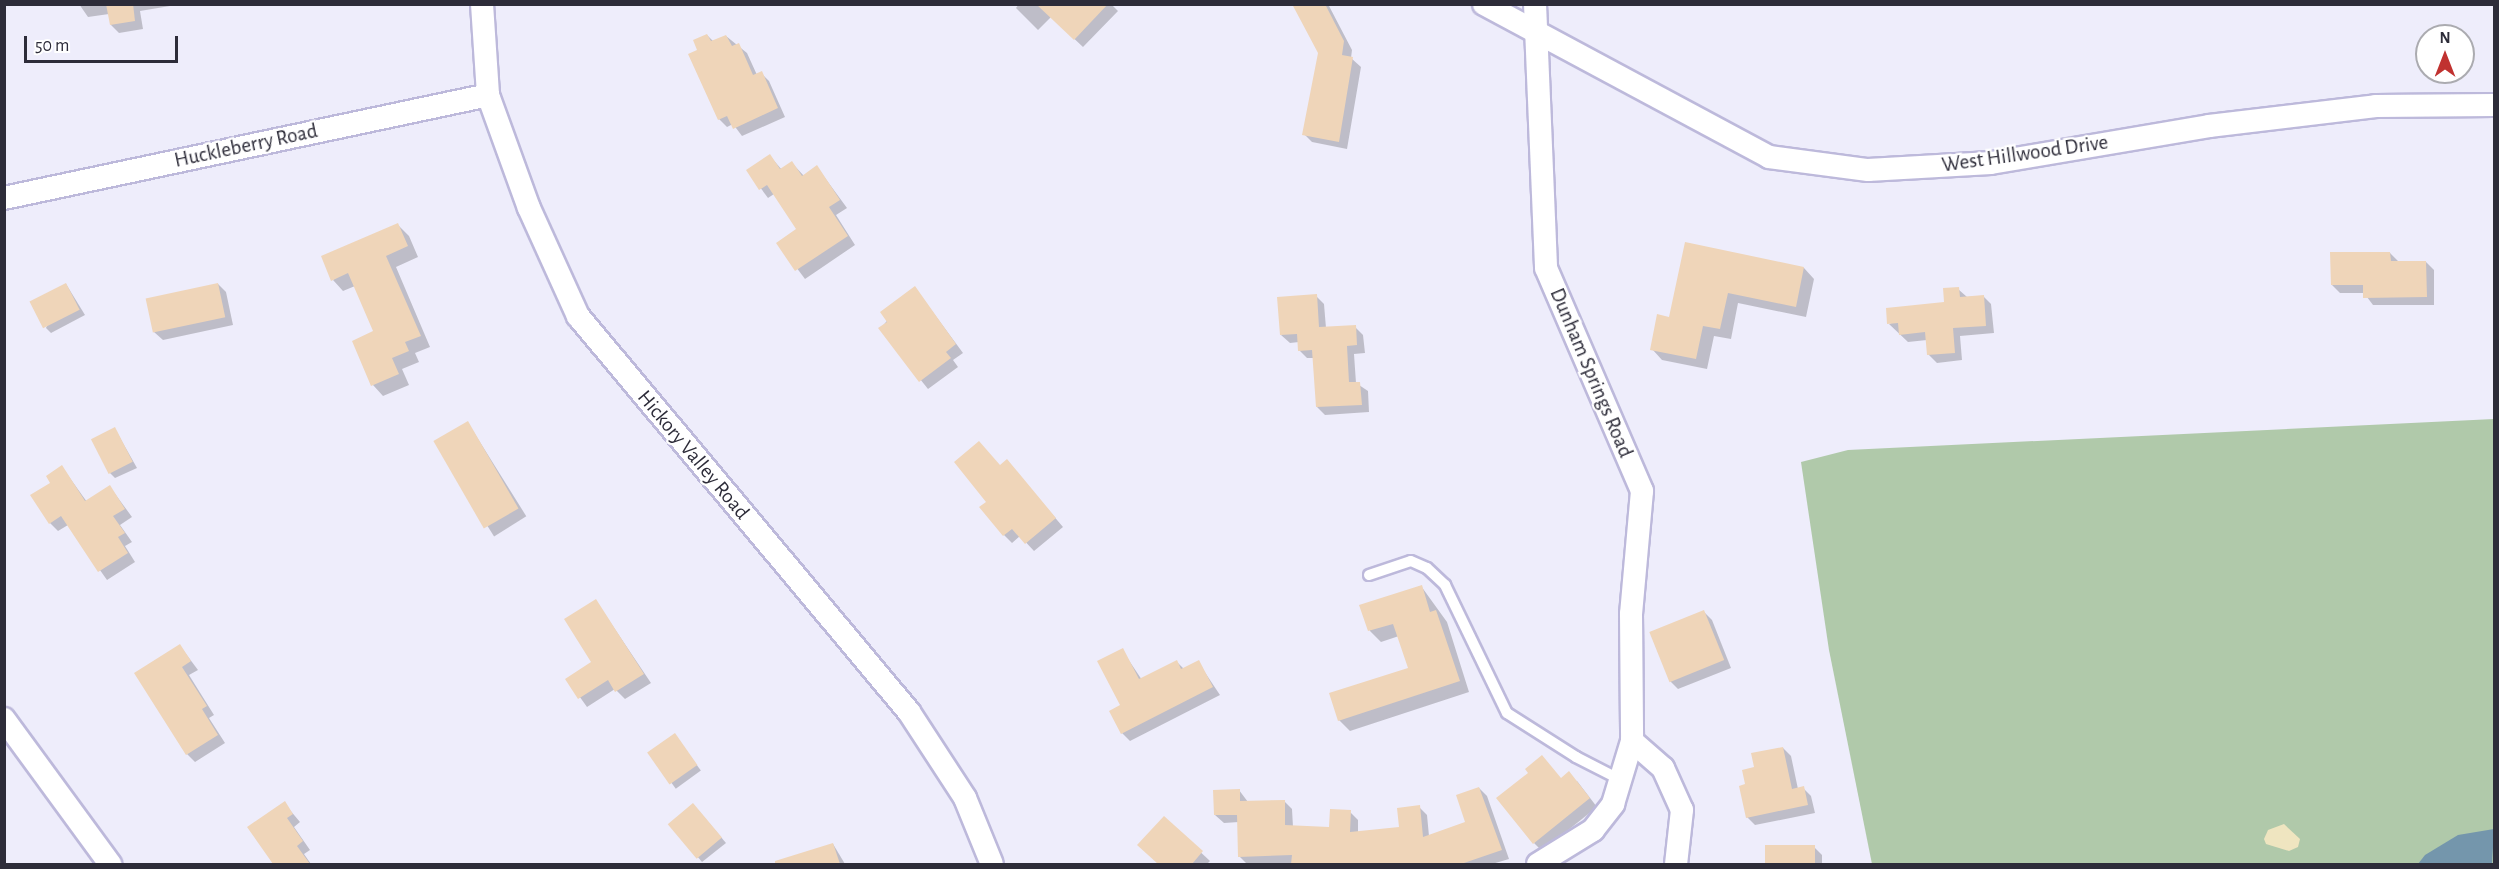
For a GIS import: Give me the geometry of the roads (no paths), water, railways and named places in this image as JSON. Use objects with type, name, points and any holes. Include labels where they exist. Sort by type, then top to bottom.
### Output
[{"type":"street","name":"Hickory Valley Road","points":[[482,4],[488,95],[529,208],[578,316],[909,712],[965,798],[992,864]]},
{"type":"street","name":"West Hillwood Drive","points":[[1484,4],[1536,35],[1769,157],[1868,170],[1991,163],[2209,126],[2376,106],[2494,105]]},
{"type":"street","name":"Dunham Springs Road","points":[[1535,4],[1546,268],[1642,491],[1631,614],[1632,741],[1623,781],[1613,804],[1593,830],[1538,864]]},
{"type":"street","name":"Huckleberry Road","points":[[4,198],[488,95]]},
{"type":"street","points":[[4,719],[110,864]]},
{"type":"street","points":[[1632,741],[1663,768],[1682,810],[1676,864]]},
{"type":"lane","points":[[1369,575],[1411,561],[1427,568],[1445,585],[1507,713],[1576,757],[1623,781]]},
{"type":"water","points":[[2494,829],[2492,864],[2418,864],[2425,855],[2458,835]]}]
